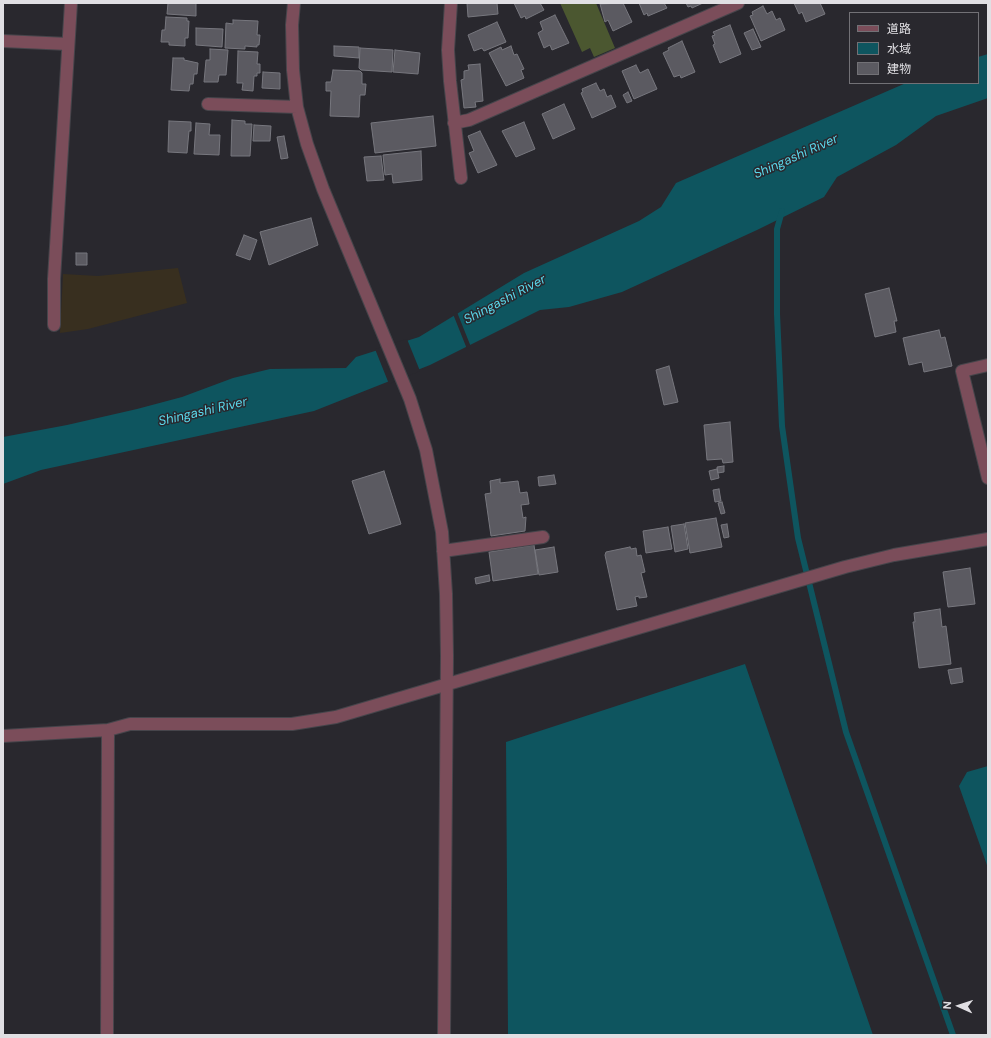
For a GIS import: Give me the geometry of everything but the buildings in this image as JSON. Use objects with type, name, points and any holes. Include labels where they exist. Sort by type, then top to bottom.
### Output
[{"type":"street","points":[[54,325],[54,279],[71,3]]},
{"type":"street","points":[[294,3],[292,25],[293,63],[297,107],[307,144],[322,189],[355,265],[410,400],[433,479],[443,551],[446,594],[447,684],[444,1035]]},
{"type":"street","points":[[451,3],[448,50],[454,123],[461,178]]},
{"type":"street","points":[[454,123],[470,120],[738,3]]},
{"type":"street","points":[[3,41],[68,44]]},
{"type":"street","points":[[208,104],[297,107]]},
{"type":"street","points":[[988,365],[962,371],[988,478]]},
{"type":"street","points":[[443,551],[543,537]]},
{"type":"street","points":[[3,736],[108,730],[130,724],[292,724],[336,717],[771,589],[844,566],[894,555],[988,539]]},
{"type":"street","points":[[107,1035],[108,730]]},
{"type":"shaded area","points":[[178,268],[187,303],[88,329],[60,333],[63,274],[98,276]]},
{"type":"green space","points":[[560,3],[596,3],[615,48],[594,57],[590,48],[582,52]]},
{"type":"water","name":"Shingashi River","points":[[988,54],[988,98],[936,116],[896,145],[837,177],[824,197],[757,230],[622,292],[569,307],[540,310],[430,365],[314,411],[41,470],[3,484],[3,437],[67,425],[137,409],[182,397],[233,378],[270,369],[346,368],[356,357],[419,337],[524,273],[639,221],[661,207],[676,183],[904,84],[979,84],[979,57]]},
{"type":"water","points":[[745,664],[873,1035],[508,1035],[506,742]]},
{"type":"water","points":[[988,766],[988,868],[959,786],[967,772]]},
{"type":"pier","points":[[457,312],[471,347],[467,349],[453,314]]},
{"type":"pier","points":[[407,339],[420,371],[389,384],[375,349]]},
{"type":"waterway","points":[[782,211],[777,229],[777,314],[782,426],[798,538],[846,732],[953,1035]]}]
